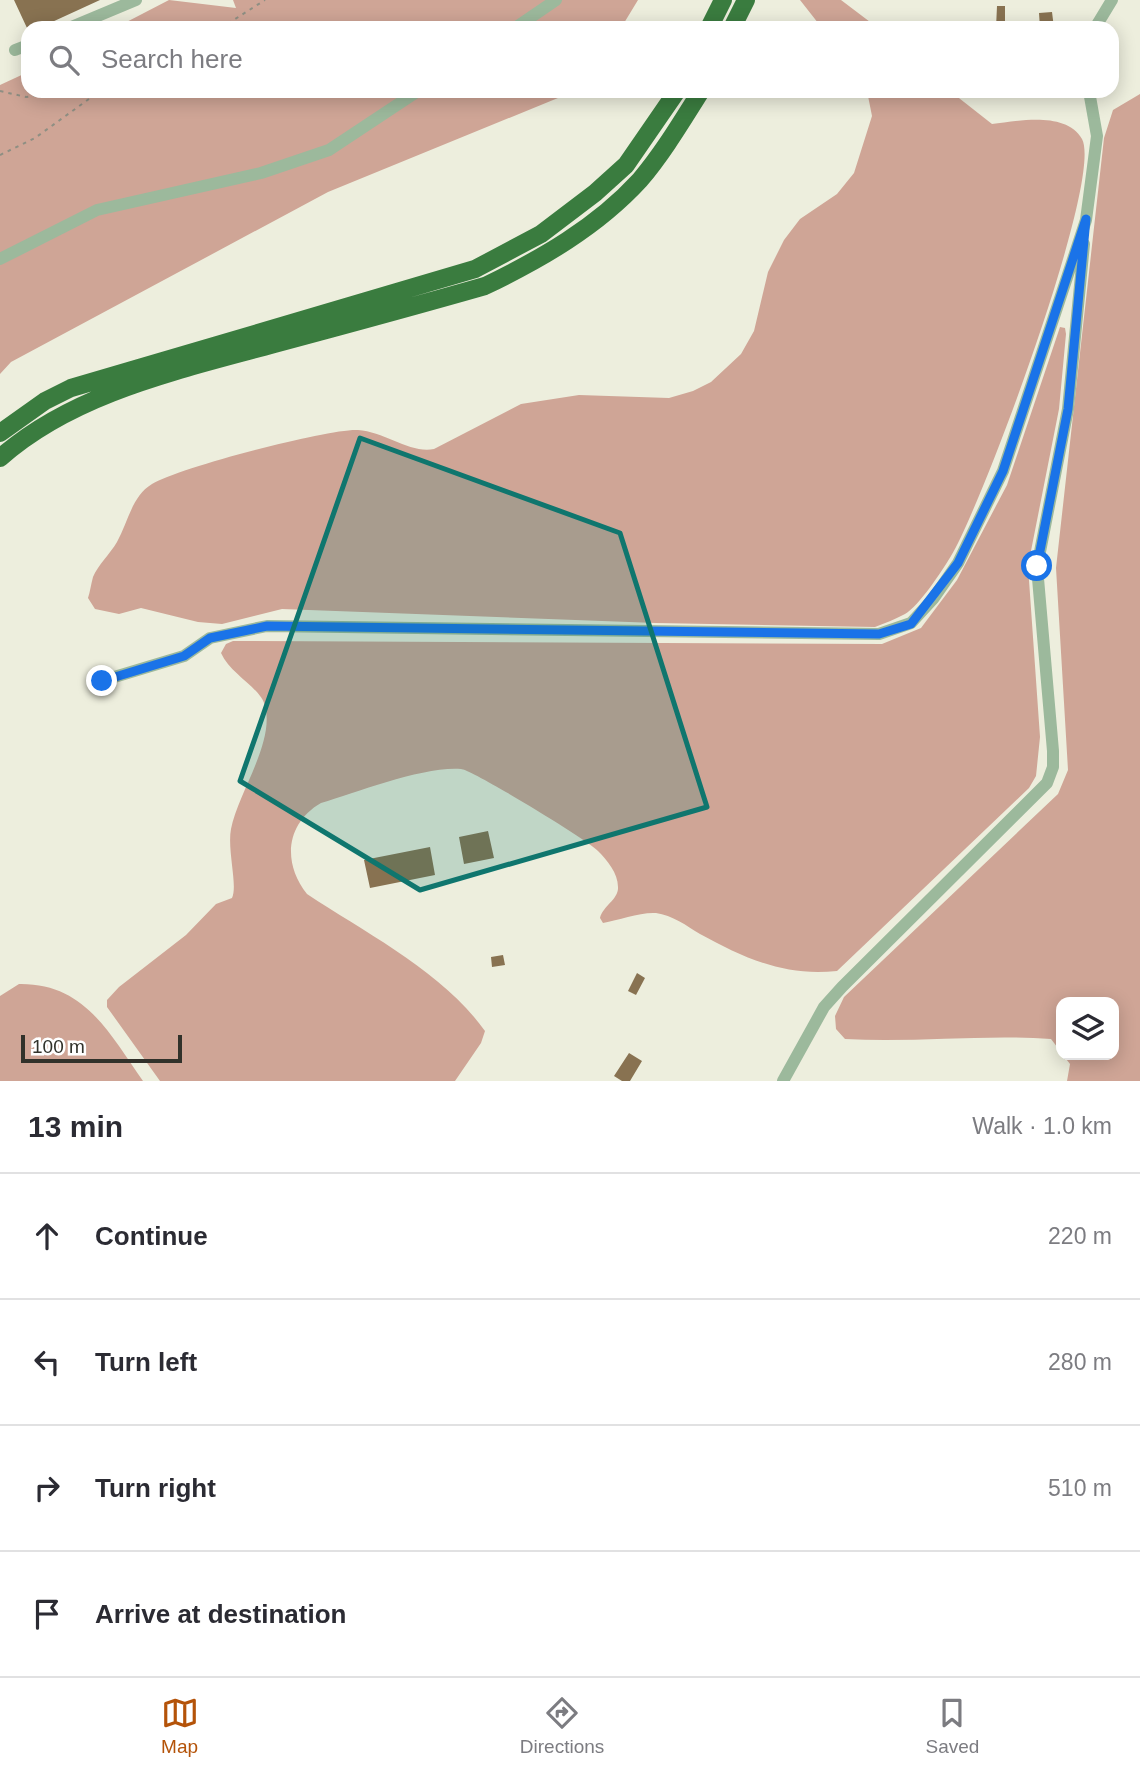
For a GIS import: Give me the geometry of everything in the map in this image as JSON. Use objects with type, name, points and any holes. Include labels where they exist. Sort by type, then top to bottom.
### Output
[{"type":"highway","points":[[712,21],[723,0]]},
{"type":"highway","points":[[736,21],[746,0]]},
{"type":"highway","points":[[0,433],[45,401],[71,388],[475,269],[541,234],[595,193],[626,165],[672,98]]},
{"type":"highway","points":[[0,458],[29,435],[83,405],[182,370],[485,286],[529,265],[606,212],[640,179],[696,98]]},
{"type":"street","points":[[86,21],[136,0]]},
{"type":"street","points":[[524,21],[544,5],[556,0]]},
{"type":"street","points":[[1098,21],[1112,0]]},
{"type":"street","points":[[0,259],[97,210],[261,173],[329,150],[407,98]]},
{"type":"street","points":[[783,1081],[824,1007],[1047,783],[1053,767],[1037,566],[1068,409],[1086,219],[1097,136],[1090,98]]},
{"type":"street","points":[[102,681],[184,656],[210,638],[267,626],[879,634],[911,624],[958,563],[1003,471],[1086,219]]},
{"type":"path","points":[[232,21],[265,0]]},
{"type":"path","points":[[0,91],[21,96]]},
{"type":"path","points":[[0,155],[35,138],[90,98]]},
{"type":"highlighted area","points":[[360,438],[620,533],[707,807],[420,890],[240,781]]},
{"type":"shaded area","points":[[169,0],[236,8],[233,0],[638,0],[625,21],[128,21]]},
{"type":"shaded area","points":[[800,0],[841,0],[869,21],[816,21]]},
{"type":"shaded area","points":[[21,75],[21,98],[558,98],[328,192],[11,362],[0,374],[0,85]]},
{"type":"shaded area","points":[[1140,94],[1140,1081],[1067,1081],[1070,1064],[1067,1060],[1119,1060],[1119,997],[1056,997],[1056,1046],[1051,1039],[1000,1037],[845,1039],[836,1029],[835,1016],[844,997],[1058,794],[1068,770],[1056,568],[1104,138],[1113,110]]},
{"type":"shaded area","points":[[868,98],[959,98],[992,124],[1041,120],[1065,124],[1075,130],[1082,139],[1084,167],[1075,215],[1058,277],[987,477],[951,556],[923,596],[905,614],[875,627],[656,623],[282,609],[222,624],[198,622],[141,608],[119,614],[95,609],[88,598],[95,573],[117,542],[140,495],[152,484],[167,477],[254,450],[342,431],[358,430],[407,446],[434,449],[521,404],[579,395],[669,398],[711,382],[741,354],[754,331],[768,272],[784,240],[800,219],[837,194],[854,173],[872,116]]},
{"type":"shaded area","points":[[1060,327],[1065,328],[1066,334],[1059,409],[1028,566],[1040,737],[1036,776],[1029,788],[837,971],[800,971],[766,964],[733,951],[662,914],[643,914],[603,923],[600,918],[618,891],[618,882],[598,851],[553,820],[469,772],[446,769],[391,781],[321,803],[301,821],[295,832],[291,857],[299,882],[307,894],[426,972],[467,1010],[485,1031],[481,1043],[455,1081],[160,1081],[107,1007],[107,1000],[119,987],[186,935],[216,904],[232,898],[234,885],[231,829],[260,751],[267,720],[265,706],[258,693],[232,668],[221,653],[226,644],[233,641],[882,644],[921,628],[957,580],[1007,485]]},
{"type":"shaded area","points":[[19,984],[42,986],[61,992],[78,1002],[106,1029],[143,1081],[0,1081],[0,996]]},
{"type":"building","points":[[14,0],[100,0],[54,21],[24,21]]},
{"type":"building","points":[[997,6],[1005,6],[1005,21],[996,21]]},
{"type":"building","points":[[1052,12],[1053,21],[1040,21],[1039,13]]},
{"type":"building","points":[[488,831],[494,858],[464,864],[459,837]]},
{"type":"building","points":[[430,847],[435,875],[370,888],[364,860]]},
{"type":"building","points":[[503,955],[505,965],[492,967],[491,957]]},
{"type":"building","points":[[637,973],[645,978],[636,995],[628,991]]},
{"type":"building","points":[[629,1053],[642,1061],[630,1081],[622,1081],[614,1076]]},
{"type":"route","points":[[102,681],[184,656],[210,638],[267,626],[434,626],[879,634],[911,624],[933,599],[958,563],[1003,471],[1086,219],[1068,409],[1037,566]]}]
